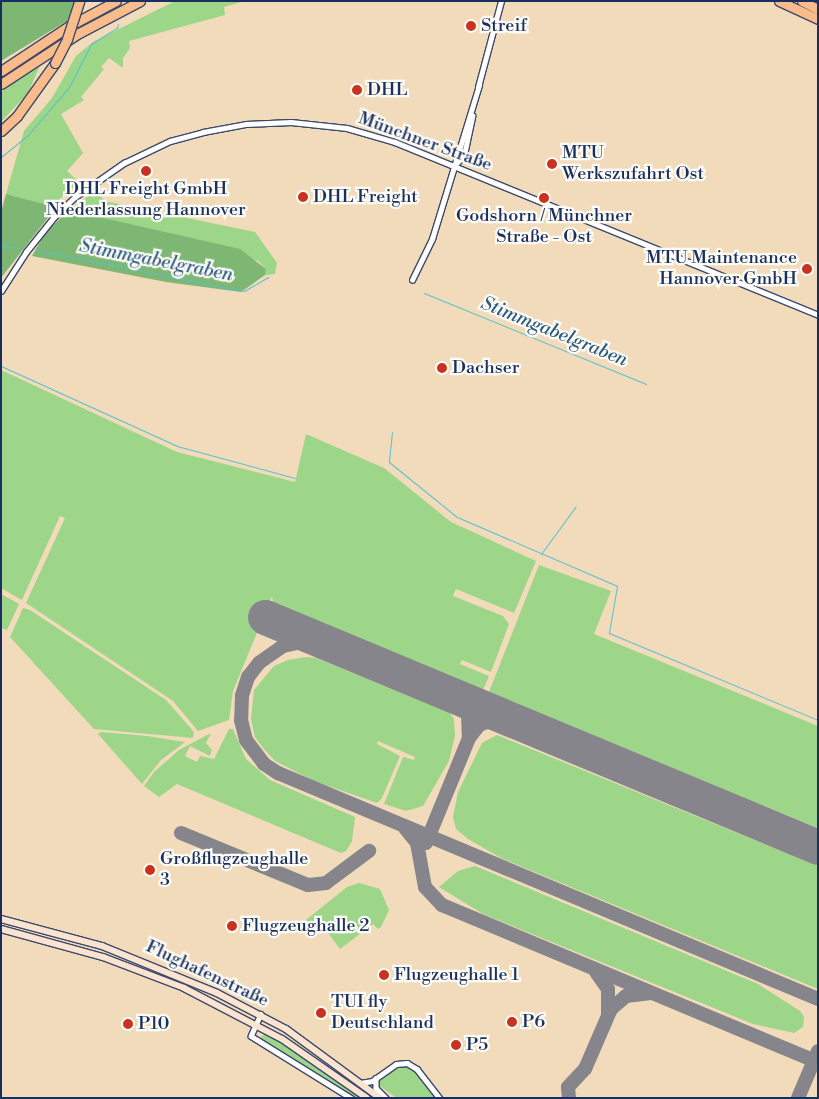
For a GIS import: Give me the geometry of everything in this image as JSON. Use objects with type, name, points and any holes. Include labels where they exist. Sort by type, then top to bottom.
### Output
[{"type":"highway","points":[[1,131],[22,110],[55,63],[67,40],[79,1]]},
{"type":"highway","points":[[1,71],[69,26],[116,1]]},
{"type":"highway","points":[[1,84],[79,33],[140,1]]},
{"type":"highway","points":[[778,1],[818,19]]},
{"type":"highway","points":[[802,1],[818,9]]},
{"type":"main road","name":"Flughafenstraße","points":[[1,919],[49,930],[130,956],[261,1014],[380,1098]]},
{"type":"main road","name":"Flughafenstraße","points":[[1,929],[70,946],[148,973],[266,1030],[367,1098]]},
{"type":"main road","points":[[373,1092],[386,1098]]},
{"type":"street","points":[[412,280],[432,238],[455,166],[501,1]]},
{"type":"street","name":"Münchner Straße","points":[[1,291],[33,242],[75,197],[124,163],[170,142],[203,132],[261,123],[320,124],[372,134],[455,166],[818,315]]},
{"type":"street","points":[[254,1037],[255,1024],[261,1014]]},
{"type":"street","points":[[254,1037],[266,1030]]},
{"type":"street","points":[[254,1037],[351,1098]]},
{"type":"street","points":[[360,1083],[376,1078],[396,1064],[410,1064],[440,1098]]},
{"type":"street","points":[[376,1078],[376,1088],[386,1098]]},
{"type":"green space","points":[[1,1],[75,1],[70,19],[1,61]]},
{"type":"green space","points":[[175,1],[245,1],[224,7],[225,15],[129,41],[130,48],[123,58],[123,68],[109,58],[101,67],[104,69],[81,97],[84,100],[61,114],[83,153],[67,171],[79,182],[52,206],[6,194],[24,131],[52,98],[76,56],[93,42]]},
{"type":"green space","points":[[41,63],[28,93],[1,122],[1,92]]},
{"type":"green space","points":[[95,191],[105,201],[255,232],[277,263],[275,274],[265,275],[266,269],[258,261],[169,233],[69,210]]},
{"type":"green space","points":[[6,194],[52,206],[50,215],[1,278],[1,212]]},
{"type":"green space","points":[[69,210],[240,249],[266,269],[265,275],[241,292],[166,282],[32,256],[45,233]]},
{"type":"green space","points":[[1,370],[177,452],[295,482],[306,434],[384,468],[451,522],[536,561],[514,613],[456,589],[453,596],[503,616],[509,624],[491,672],[462,660],[460,664],[489,676],[483,690],[273,602],[272,596],[268,606],[262,604],[253,625],[259,628],[233,691],[229,720],[198,731],[173,701],[26,603],[65,518],[60,516],[22,600],[1,588]]},
{"type":"green space","points":[[539,565],[611,591],[594,634],[818,726],[818,828],[489,692]]},
{"type":"green space","points":[[1,594],[19,604],[7,630],[1,628]]},
{"type":"green space","points":[[23,608],[30,610],[166,700],[194,732],[193,738],[94,729],[10,637]]},
{"type":"green space","points":[[306,657],[316,658],[450,713],[454,719],[455,736],[449,761],[423,806],[406,811],[384,804],[403,757],[414,760],[415,757],[378,741],[377,744],[400,756],[382,798],[377,803],[314,781],[275,761],[264,749],[255,737],[251,719],[254,690],[274,666],[288,660]]},
{"type":"green space","points":[[229,729],[233,729],[246,759],[270,780],[355,817],[352,841],[346,851],[341,853],[177,784],[159,797],[144,786],[154,772],[179,750],[211,733],[206,743],[212,750],[210,756],[190,746],[185,756],[197,762],[200,756],[214,759]]},
{"type":"green space","points":[[101,732],[185,742],[161,760],[142,784],[98,734]]},
{"type":"green space","points":[[497,735],[818,866],[818,989],[501,858],[468,839],[456,829],[453,817],[458,792],[482,743]]},
{"type":"green space","points":[[475,866],[758,984],[800,1011],[804,1017],[803,1027],[794,1033],[753,1024],[483,914],[439,887],[458,871]]},
{"type":"green space","points":[[359,883],[380,889],[389,910],[381,927],[378,929],[373,924],[340,949],[320,922],[312,928],[306,920],[347,887]]},
{"type":"green space","points":[[266,1033],[364,1098],[356,1098],[260,1038]]},
{"type":"green space","points":[[405,1065],[414,1071],[437,1098],[397,1098],[378,1085],[380,1078],[394,1068]]},
{"type":"waterway","points":[[1,157],[28,135],[69,87],[91,44],[117,28],[118,24]]},
{"type":"waterway","name":"Stimmgabelgraben","points":[[1,245],[18,248]]},
{"type":"waterway","name":"Stimmgabelgraben","points":[[35,250],[244,291],[268,277]]},
{"type":"waterway","name":"Stimmgabelgraben","points":[[424,293],[646,384]]},
{"type":"waterway","points":[[1,366],[177,446],[295,478]]},
{"type":"waterway","points":[[392,432],[389,462],[457,517],[617,586],[609,633],[818,720]]},
{"type":"waterway","points":[[541,554],[576,506]]},
{"type":"taxiway","points":[[329,644],[302,642],[283,646],[259,663],[248,677],[242,696],[241,720],[246,740],[264,764],[278,773],[818,999]]},
{"type":"taxiway","points":[[449,694],[468,713],[469,738],[479,725],[492,720],[519,723]]},
{"type":"taxiway","points":[[426,843],[469,738]]},
{"type":"taxiway","points":[[405,828],[417,843],[425,887],[442,905],[818,1062]]},
{"type":"taxiway","points":[[181,833],[308,885],[326,883],[369,851]]},
{"type":"taxiway","points":[[596,972],[608,989],[608,1014]]},
{"type":"taxiway","points":[[569,1098],[568,1087],[585,1069],[611,1009],[626,996],[649,993]]},
{"type":"taxiway","points":[[798,1098],[818,1051]]},
{"type":"runway","points":[[265,617],[818,847]]},
{"type":"place","name":"Streif","points":[[471,26]]},
{"type":"place","name":"DHL","points":[[357,90]]},
{"type":"place","name":"MTU Werkszufahrt Ost","points":[[552,164]]},
{"type":"place","name":"DHL Freight GmbH Niederlassung Hannover","points":[[146,171]]},
{"type":"place","name":"DHL Freight","points":[[303,197]]},
{"type":"place","name":"Godshorn / Münchner Straße - Ost","points":[[544,198]]},
{"type":"place","name":"MTU Maintenance Hannover GmbH","points":[[807,269]]},
{"type":"place","name":"Dachser","points":[[442,368]]},
{"type":"place","name":"Großflugzeughalle 3","points":[[150,870]]},
{"type":"place","name":"Flugzeughalle 2","points":[[232,926]]},
{"type":"place","name":"Flugzeughalle 1","points":[[384,975]]},
{"type":"place","name":"TUI fly Deutschland","points":[[321,1013]]},
{"type":"place","name":"P6","points":[[512,1022]]},
{"type":"place","name":"P10","points":[[128,1024]]},
{"type":"place","name":"P5","points":[[456,1045]]}]
